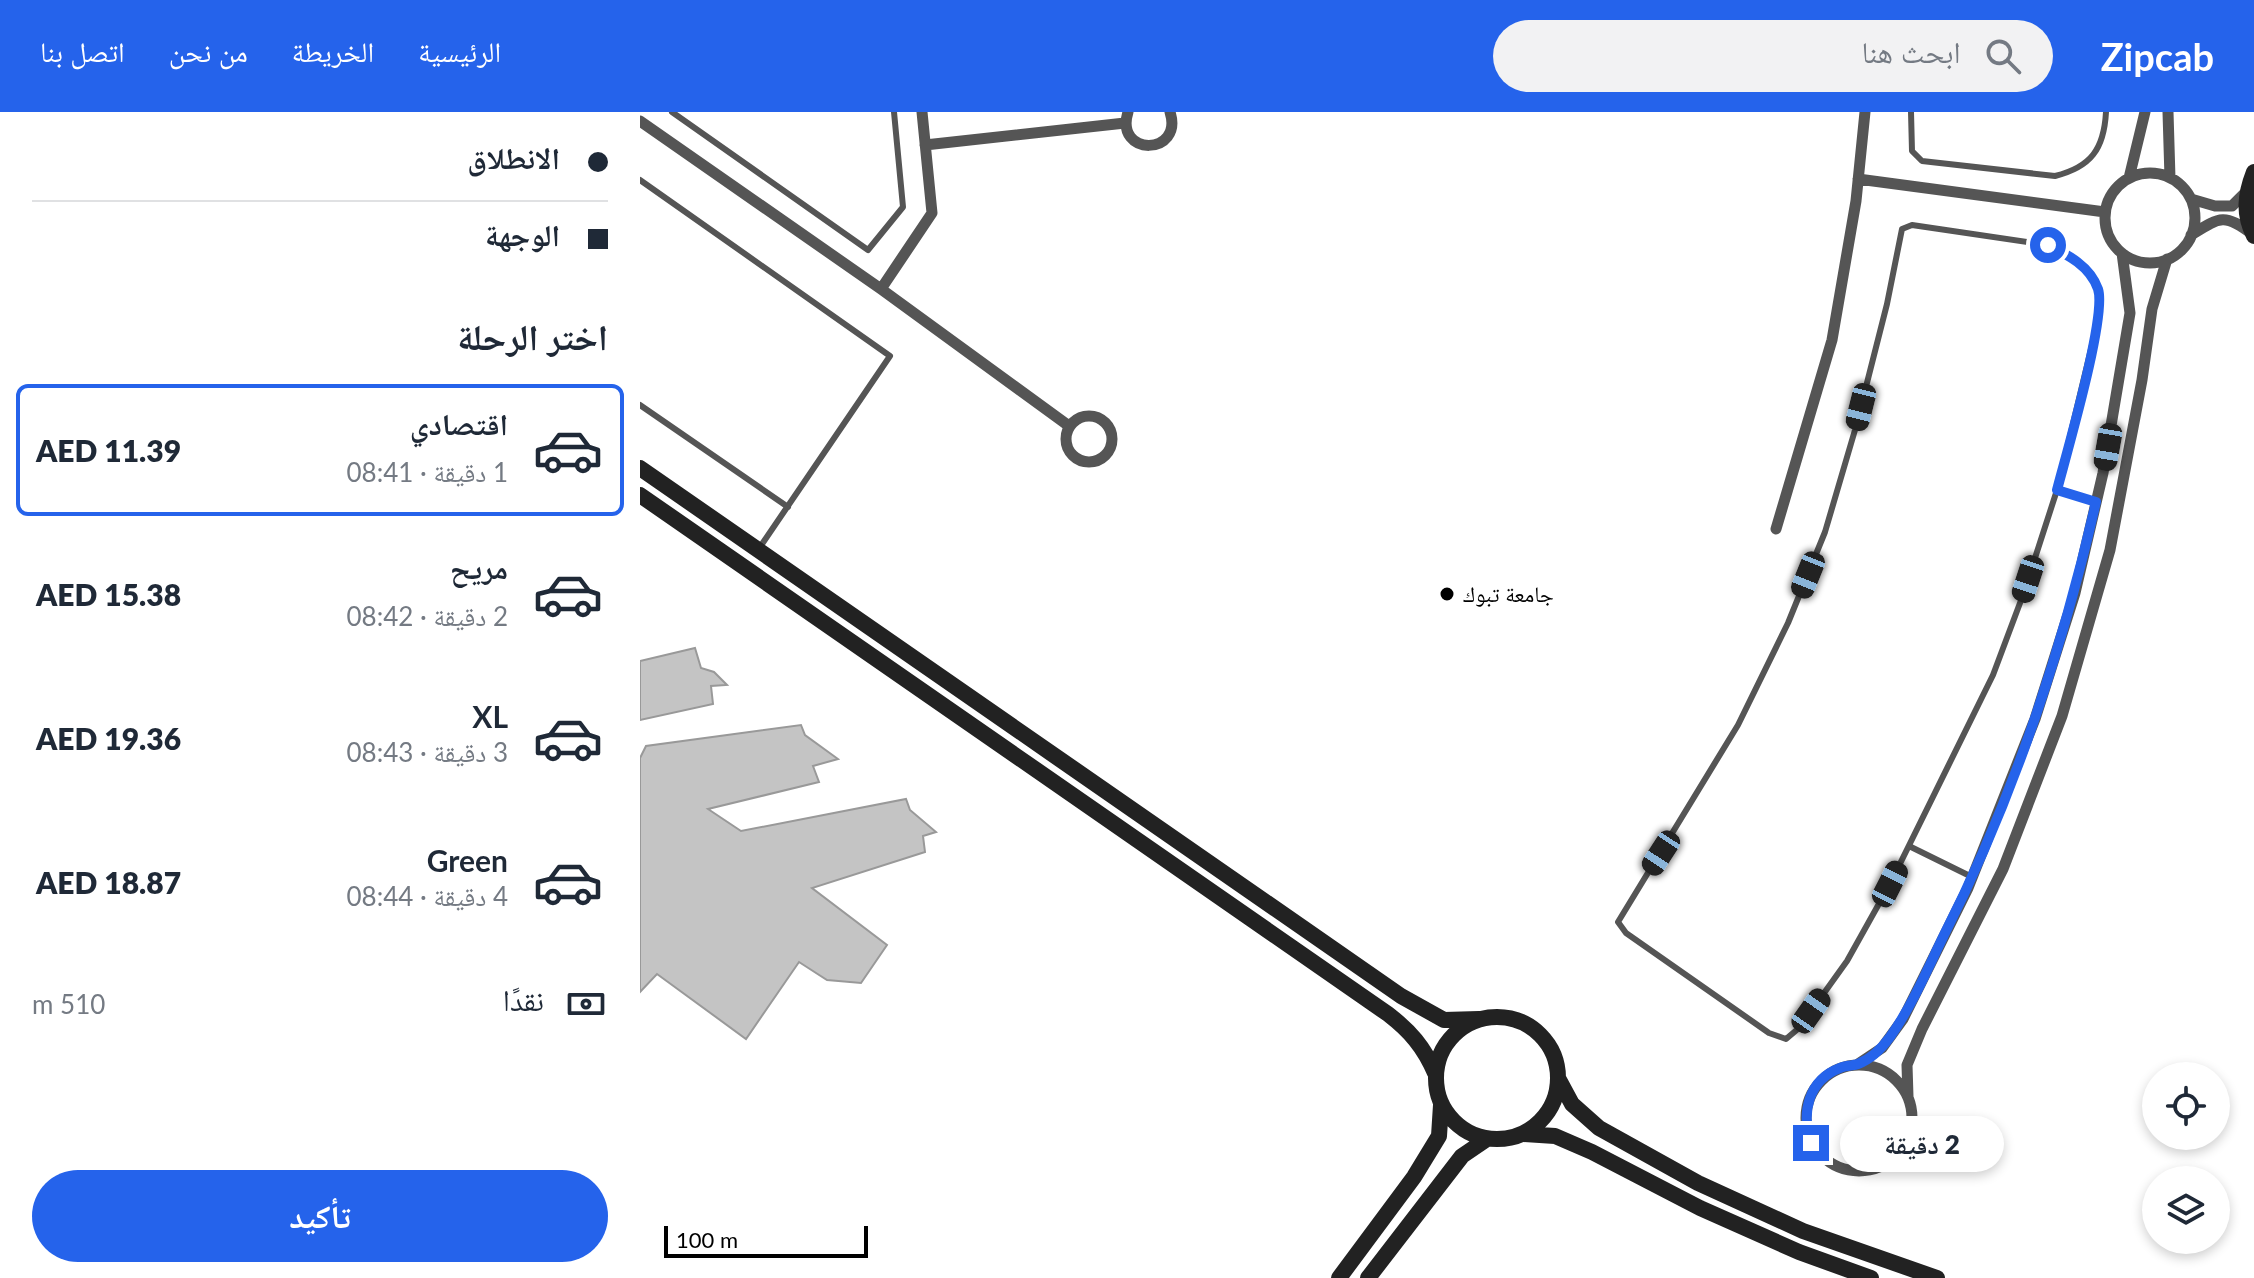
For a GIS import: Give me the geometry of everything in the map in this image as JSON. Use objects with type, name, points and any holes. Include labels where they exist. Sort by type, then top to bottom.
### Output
[{"type":"street","points":[[881,289],[932,213],[922,112]]},
{"type":"street","points":[[925,145],[1126,118],[1131,138],[1137,143],[1152,146],[1171,132],[1170,112]]},
{"type":"street","points":[[1776,529],[1832,340],[1858,179],[1865,112]]},
{"type":"street","points":[[2129,178],[2145,112]]},
{"type":"street","points":[[2168,112],[2170,178]]},
{"type":"street","points":[[640,121],[881,289],[1069,426]]},
{"type":"street","points":[[2253,235],[2246,214],[2246,192],[2254,172]]},
{"type":"street","points":[[2191,235],[2194,211],[2191,199],[2183,187],[2170,178],[2157,173],[2129,178],[2117,187],[2110,198],[2105,212],[2111,241],[2122,253],[2144,262],[2167,259],[2177,253],[2191,235],[2217,219],[2232,219],[2253,235]]},
{"type":"street","points":[[1858,179],[2105,212]]},
{"type":"street","points":[[2191,199],[2215,206],[2232,206],[2246,192]]},
{"type":"street","points":[[1858,1064],[1882,1048],[1903,1019],[1972,877],[2035,719],[2075,593],[2096,502],[2130,313],[2122,253]]},
{"type":"street","points":[[1908,1097],[1900,1083],[1874,1066],[1858,1064],[1841,1067],[1825,1076],[1813,1090],[1806,1107],[1805,1126],[1811,1143],[1822,1158],[1837,1168],[1855,1172],[1873,1170],[1890,1162],[1902,1149],[1910,1133],[1913,1115],[1908,1097],[1907,1065],[2003,869],[2062,716],[2110,550],[2152,309],[2167,259]]},
{"type":"street","points":[[1090,415],[1104,421],[1112,435],[1105,457],[1091,463],[1076,459],[1065,440],[1069,426],[1082,416],[1090,415]]},
{"type":"street","points":[[640,468],[1401,996],[1444,1020],[1498,1017],[1517,1020],[1533,1028],[1547,1042],[1555,1059],[1558,1078],[1556,1095],[1549,1111],[1524,1134]]},
{"type":"street","points":[[640,495],[1388,1014],[1411,1032],[1435,1073]]},
{"type":"street","points":[[1479,1019],[1449,1039],[1435,1073],[1441,1105],[1453,1122],[1469,1133],[1487,1139],[1506,1139],[1524,1134],[1555,1136],[1700,1208],[1799,1252],[1871,1278]]},
{"type":"street","points":[[1558,1078],[1572,1104],[1599,1128],[1698,1183],[1803,1231],[1937,1278]]},
{"type":"street","points":[[1339,1278],[1414,1177],[1439,1136],[1441,1105]]},
{"type":"street","points":[[1368,1278],[1462,1156],[1487,1139]]},
{"type":"lane","points":[[672,112],[868,250],[903,207],[894,112]]},
{"type":"lane","points":[[1911,112],[1912,151],[1922,161],[2055,176],[2076,171],[2091,159],[2100,142],[2106,112]]},
{"type":"lane","points":[[640,180],[890,356],[758,550]]},
{"type":"lane","points":[[1912,225],[2048,245],[2084,266],[2099,290],[2098,320],[2057,490],[1993,675],[1909,846],[1847,961],[1799,1028],[1786,1039],[1769,1033],[1626,933],[1618,922],[1738,725],[1788,623],[1825,532],[1855,430],[1887,304],[1902,229],[1912,225]]},
{"type":"lane","points":[[640,405],[788,507]]},
{"type":"lane","points":[[2057,490],[2096,502]]},
{"type":"lane","points":[[1909,846],[1972,877]]},
{"type":"building","points":[[695,648],[701,668],[714,672],[727,685],[711,686],[713,704],[640,720],[640,661]]},
{"type":"building","points":[[801,725],[805,735],[838,759],[813,766],[819,782],[708,809],[741,831],[906,799],[910,810],[936,832],[923,836],[925,852],[812,888],[887,945],[861,983],[827,980],[799,962],[746,1039],[657,974],[640,992],[640,758],[646,746]]},
{"type":"place","name":"جامعة تبوك","points":[[1447,594]]},
{"type":"route","points":[[1811,1143],[1805,1126],[1806,1107],[1813,1090],[1825,1076],[1841,1067],[1858,1064],[1882,1048],[1903,1019],[1968,888],[2035,719],[2075,593],[2096,502],[2057,490],[2098,320],[2099,290],[2084,266],[2048,245]]}]
